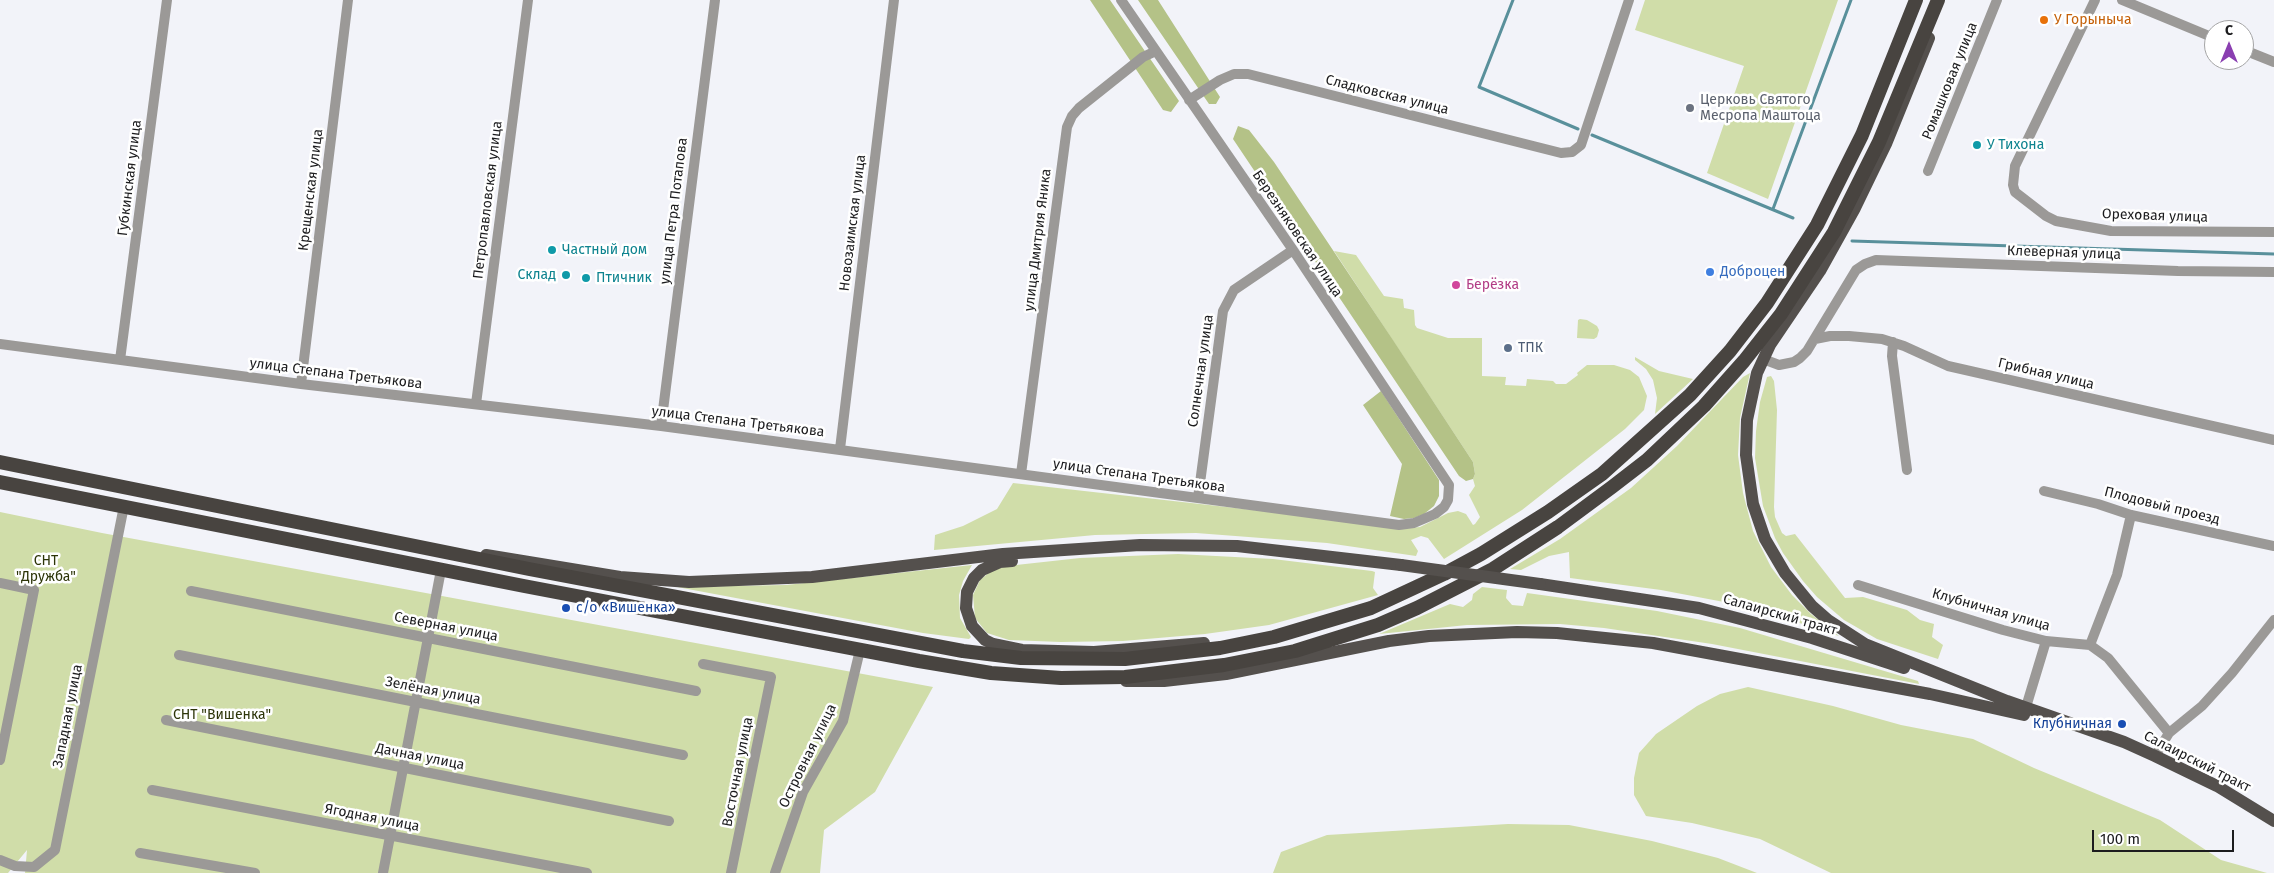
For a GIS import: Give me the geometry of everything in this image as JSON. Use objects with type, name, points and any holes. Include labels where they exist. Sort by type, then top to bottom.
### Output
[{"type":"highway","points":[[0,462],[397,543],[862,633],[993,655],[1060,660],[1125,659],[1220,648],[1274,637],[1371,608],[1437,578],[1481,554],[1548,512],[1602,474],[1690,395],[1724,357],[1781,284],[1817,225],[1862,134],[1916,0]]},
{"type":"highway","points":[[0,482],[441,570],[860,650],[991,673],[1061,678],[1134,676],[1250,661],[1295,651],[1378,625],[1432,601],[1493,569],[1558,527],[1647,460],[1704,406],[1744,361],[1796,293],[1834,232],[1863,176],[1938,0]]},
{"type":"highway","points":[[53,492],[57,473]]},
{"type":"main road","points":[[1942,0],[1923,55],[1870,179],[1820,271],[1776,336],[1763,359],[1753,387],[1747,420],[1747,473],[1757,520],[1773,556],[1812,606],[1828,620],[1866,644],[2007,701],[2104,735]]},
{"type":"main road","points":[[397,543],[524,560],[620,577],[689,582],[812,577],[1003,554],[1115,546]]},
{"type":"main road","points":[[1115,546],[990,565],[974,578],[967,592],[966,608],[972,626],[985,640],[1000,646],[1062,652],[1124,651],[1274,637]]},
{"type":"main road","name":"Салаирский тракт","points":[[1115,546],[1237,546],[1401,565],[1654,600],[1743,618],[1812,638],[2007,701]]},
{"type":"main road","points":[[1061,678],[1108,681],[1164,681],[1226,674],[1389,641],[1429,636],[1498,632],[1557,633],[1603,636],[1653,643],[1828,674],[1992,707],[2104,735]]},
{"type":"main road","name":"Салаирский тракт","points":[[2104,735],[2155,756],[2217,786],[2274,821]]},
{"type":"street","name":"Губкинская улица","points":[[120,360],[167,0]]},
{"type":"street","name":"Крещенская улица","points":[[301,384],[348,0]]},
{"type":"street","name":"Петропавловская улица","points":[[476,404],[528,0]]},
{"type":"street","name":"улица Петра Потапова","points":[[661,426],[715,0]]},
{"type":"street","name":"Новозаимская улица","points":[[840,449],[894,0]]},
{"type":"street","name":"Березняковская улица","points":[[1121,0],[1293,250],[1449,484]]},
{"type":"street","name":"Сладковская улица","points":[[1190,100],[1220,80],[1234,74],[1248,74],[1561,152],[1572,152],[1581,145],[1629,0]]},
{"type":"street","name":"Ромашковая улица","points":[[1928,172],[1997,0]]},
{"type":"street","name":"Ореховая улица","points":[[2094,0],[2015,166],[2013,186],[2015,192],[2046,216],[2056,220],[2111,230],[2274,232]]},
{"type":"street","points":[[2122,0],[2204,34]]},
{"type":"street","name":"улица Дмитрия Яника","points":[[1021,474],[1067,127],[1072,116],[1079,108],[1143,57],[1156,51]]},
{"type":"street","points":[[2254,54],[2274,62]]},
{"type":"street","name":"Солнечная улица","points":[[1198,498],[1223,311],[1234,290],[1293,250]]},
{"type":"street","name":"Клеверная улица","points":[[1814,339],[1856,270],[1864,264],[1876,260],[2178,271],[2274,272]]},
{"type":"street","name":"Грибная улица","points":[[1814,339],[1830,336],[1849,336],[1870,337],[1893,342],[1948,366],[2274,440]]},
{"type":"street","points":[[1763,359],[1779,365],[1794,362],[1807,351],[1814,339]]},
{"type":"street","points":[[1893,342],[1892,356],[1908,470]]},
{"type":"street","name":"улица Степана Третьякова","points":[[0,344],[301,384],[661,426],[1406,524],[1423,520],[1444,507],[1450,493],[1449,484]]},
{"type":"street","name":"Плодовый проезд","points":[[2044,491],[2098,504],[2131,515],[2274,546]]},
{"type":"street","name":"Западная улица","points":[[12,870],[34,867],[55,850],[124,506]]},
{"type":"street","points":[[2131,515],[2117,575],[2090,645],[2108,658],[2169,733]]},
{"type":"street","points":[[383,873],[441,570]]},
{"type":"street","points":[[0,583],[34,590],[0,760]]},
{"type":"street","name":"Клубничная улица","points":[[1858,585],[1942,612],[2046,641],[2090,645]]},
{"type":"street","name":"Северная улица","points":[[191,591],[696,691]]},
{"type":"street","points":[[2155,756],[2169,733],[2202,706],[2232,673],[2274,620]]},
{"type":"street","points":[[2026,707],[2046,641]]},
{"type":"street","name":"Островная улица","points":[[775,873],[803,792],[843,721],[860,650]]},
{"type":"street","name":"Зелёная улица","points":[[179,655],[683,755]]},
{"type":"street","name":"Восточная улица","points":[[703,664],[771,677],[731,873]]},
{"type":"street","name":"Дачная улица","points":[[166,720],[669,821]]},
{"type":"street","name":"Ягодная улица","points":[[152,790],[587,873]]},
{"type":"street","points":[[140,852],[255,873]]},
{"type":"street","points":[[0,860],[12,870]]},
{"type":"green space","points":[[1090,0],[1110,0],[1179,101],[1171,112],[1163,110]]},
{"type":"green space","points":[[1138,0],[1158,0],[1220,97],[1216,104],[1209,104]]},
{"type":"green space","points":[[1645,0],[1838,0],[1768,199],[1707,173],[1744,66],[1635,30]]},
{"type":"green space","points":[[1238,126],[1249,130],[1274,162],[1393,340],[1473,462],[1475,474],[1473,479],[1466,481],[1459,476],[1233,139]]},
{"type":"green space","points":[[1334,251],[1356,255],[1384,296],[1403,299],[1404,308],[1414,310],[1417,328],[1448,338],[1482,338],[1482,376],[1506,377],[1505,385],[1526,386],[1527,379],[1566,384],[1587,365],[1614,365],[1630,370],[1639,377],[1647,396],[1644,410],[1625,429],[1522,510],[1444,559],[1428,538],[1421,536],[1411,540],[1418,551],[1416,556],[1327,543],[1196,533],[1095,535],[934,550],[935,535],[963,526],[997,509],[1013,483],[1289,514],[1400,529],[1420,527],[1448,513],[1458,511],[1466,514],[1473,525],[1475,524],[1480,517],[1469,495],[1475,486],[1473,462]]},
{"type":"green space","points":[[1578,320],[1587,320],[1597,326],[1599,330],[1597,337],[1594,339],[1577,338]]},
{"type":"green space","points":[[1635,357],[1659,371],[1693,379],[1655,414],[1657,398],[1653,380],[1646,369],[1635,360]]},
{"type":"green space","points":[[1750,373],[1740,418],[1738,455],[1743,493],[1753,531],[1771,567],[1792,595],[1811,614],[1839,636],[1781,617],[1724,602],[1661,590],[1570,578],[1569,552],[1549,556],[1521,570],[1510,569],[1560,539],[1631,488],[1677,446],[1743,377]]},
{"type":"green space","points":[[1771,376],[1774,381],[1777,410],[1774,507],[1775,517],[1782,533],[1786,536],[1795,534],[1845,598],[1863,597],[1907,610],[1920,620],[1934,624],[1932,637],[1943,645],[1938,659],[1877,639],[1844,620],[1817,597],[1783,553],[1763,506],[1755,458],[1760,402],[1767,377]]},
{"type":"green space","points":[[1381,391],[1439,480],[1439,496],[1434,506],[1424,514],[1414,518],[1404,519],[1390,516],[1402,464],[1363,405]]},
{"type":"green space","name":"СНТ \"Вишенка\"","points":[[0,512],[102,533],[933,687],[875,792],[824,830],[820,873],[25,873],[27,850],[8,873],[0,873]]},
{"type":"green space","points":[[1178,554],[1273,559],[1372,571],[1375,572],[1373,588],[1378,595],[1269,625],[1205,634],[1123,641],[1061,642],[1009,640],[987,633],[975,618],[973,595],[980,580],[991,571],[1007,566],[1080,558]]},
{"type":"green space","points":[[972,565],[963,581],[959,595],[960,618],[971,637],[969,639],[923,633],[677,587],[786,585]]},
{"type":"green space","points":[[1482,587],[1507,590],[1506,598],[1512,605],[1523,606],[1527,593],[1657,611],[1740,628],[1918,681],[1919,684],[1712,644],[1604,628],[1560,624],[1467,625],[1379,634],[1450,604],[1463,607],[1472,600],[1473,594]]},
{"type":"green space","points":[[1748,687],[1833,706],[1901,725],[1973,739],[2034,768],[2160,820],[2221,860],[2267,873],[1831,873],[1760,839],[1692,823],[1646,816],[1634,795],[1634,778],[1639,753],[1656,734],[1697,706],[1720,694]]},
{"type":"green space","points":[[1508,824],[1569,825],[1652,841],[1718,858],[1757,873],[1273,873],[1281,852],[1327,835]]},
{"type":"waterway","points":[[1513,0],[1479,87],[1578,129]]},
{"type":"waterway","points":[[1773,209],[1851,0]]},
{"type":"waterway","points":[[1592,135],[1793,218]]},
{"type":"waterway","points":[[1852,241],[2274,254]]},
{"type":"place","name":"У Горыныча","points":[[2044,20]]},
{"type":"place","name":"Церковь Святого Месропа Маштоца","points":[[1690,108]]},
{"type":"place","name":"У Тихона","points":[[1977,145]]},
{"type":"place","name":"Частный дом","points":[[552,250]]},
{"type":"place","name":"Доброцен","points":[[1710,272]]},
{"type":"place","name":"Склад","points":[[566,275]]},
{"type":"place","name":"Птичник","points":[[586,278]]},
{"type":"place","name":"Берёзка","points":[[1456,285]]},
{"type":"place","name":"ТПК","points":[[1508,348]]},
{"type":"place","name":"с/о «Вишенка»","points":[[566,608]]},
{"type":"place","name":"Клубничная","points":[[2122,724]]},
{"type":"park label","name":"СНТ \"Дружба\"","points":[[46,570]]}]
